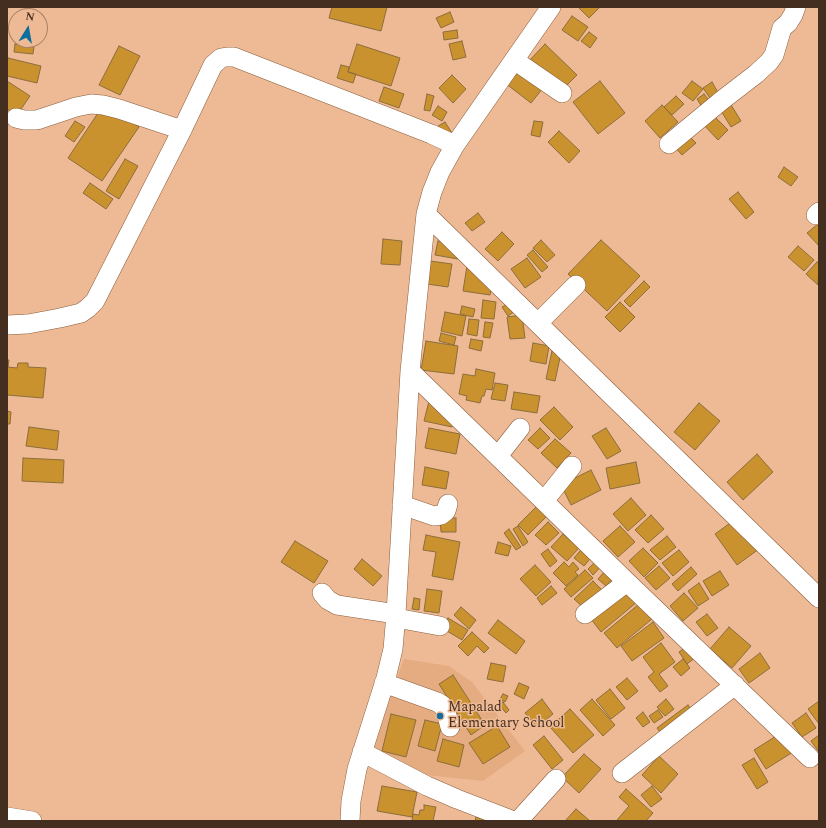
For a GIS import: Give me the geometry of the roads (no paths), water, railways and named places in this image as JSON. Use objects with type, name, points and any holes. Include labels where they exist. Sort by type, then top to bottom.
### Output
[{"type":"street","points":[[350,821],[351,801],[357,769],[384,684],[393,649],[410,370],[426,214],[432,192],[440,172],[456,146],[551,7]]},
{"type":"street","points":[[669,144],[769,62],[774,55],[782,28],[788,23],[796,7]]},
{"type":"street","points":[[7,324],[28,324],[81,313],[95,300],[182,130],[213,65],[221,58],[234,57],[431,134],[456,146]]},
{"type":"street","points":[[514,60],[562,93]]},
{"type":"street","points":[[16,118],[24,120],[37,120],[76,107],[91,104],[119,109],[182,130]]},
{"type":"street","points":[[426,214],[819,598]]},
{"type":"street","points":[[538,323],[576,285]]},
{"type":"street","points":[[410,370],[810,758]]},
{"type":"street","points":[[498,456],[520,428]]},
{"type":"street","points":[[544,501],[572,466]]},
{"type":"street","points":[[402,505],[434,516],[441,515],[446,511],[448,504]]},
{"type":"street","points":[[585,614],[627,582]]},
{"type":"street","points":[[322,593],[328,600],[337,605],[440,626]]},
{"type":"street","points":[[384,684],[442,705],[446,712],[450,727]]},
{"type":"street","points":[[622,773],[735,685]]},
{"type":"street","points":[[362,752],[427,786],[514,821]]},
{"type":"street","points":[[518,821],[556,779]]},
{"type":"street","points":[[7,817],[32,821]]},
{"type":"place","name":"Mapalad Elementary School","points":[[440,716]]}]
